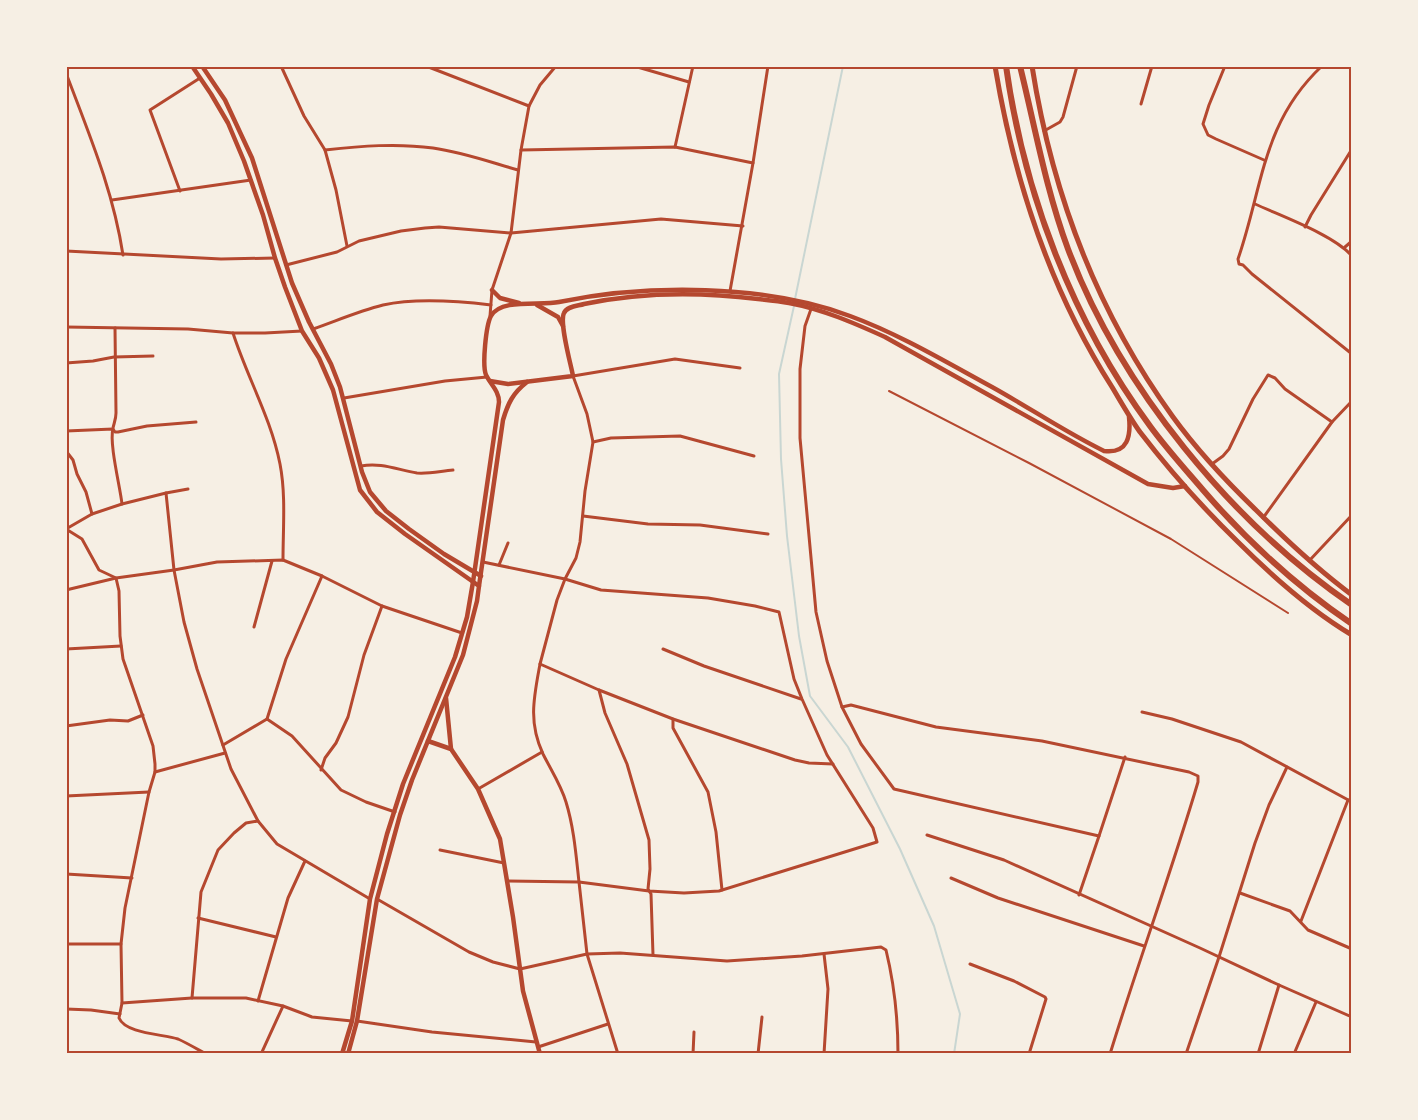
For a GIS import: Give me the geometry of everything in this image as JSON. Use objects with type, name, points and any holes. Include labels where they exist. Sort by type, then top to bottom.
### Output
[{"type":"highway","points":[[1006,66],[1025,161],[1040,212],[1056,256],[1078,304],[1123,385],[1150,426],[1185,470],[1247,538],[1312,596],[1352,624]]},
{"type":"highway","points":[[1020,66],[1054,206],[1088,297],[1110,340],[1158,413],[1221,490],[1256,527],[1293,561],[1352,605]]},
{"type":"main road","points":[[192,66],[228,123],[251,180],[275,258],[302,331],[320,358],[328,377],[360,490],[373,508],[405,534],[479,586]]},
{"type":"main road","points":[[202,66],[239,128],[252,158],[292,283],[331,364],[344,398],[366,483],[374,498],[386,511],[409,529],[444,554],[481,576]]},
{"type":"main road","points":[[995,66],[1020,180],[1053,274],[1093,358],[1129,416],[1214,519],[1296,595],[1352,636]]},
{"type":"main road","points":[[1032,66],[1043,131],[1058,185],[1084,256],[1122,338],[1145,376],[1174,418],[1212,464],[1309,561],[1352,594]]},
{"type":"main road","points":[[211,94],[218,90]]},
{"type":"main road","points":[[492,290],[496,295],[508,301],[525,304]]},
{"type":"main road","points":[[342,1054],[354,1021],[370,899],[402,784],[445,682],[463,633],[471,602],[499,402],[498,394],[488,379],[484,368],[484,356],[490,319],[499,307],[550,304],[579,298],[657,290],[730,291],[850,316],[889,332],[992,387],[1089,444],[1104,450],[1116,450],[1125,445],[1130,435],[1129,416]]},
{"type":"main road","points":[[488,379],[508,384],[573,376],[563,328],[563,315],[567,310],[594,302],[660,295],[724,295],[769,298]]},
{"type":"main road","points":[[537,304],[558,317],[563,328]]},
{"type":"main road","points":[[810,307],[885,338],[1148,484],[1173,488],[1185,486]]},
{"type":"main road","points":[[348,1054],[377,900],[400,815],[412,780],[463,654],[475,609],[503,420],[515,392],[529,381]]},
{"type":"main road","points":[[405,534],[409,529]]},
{"type":"main road","points":[[446,698],[451,749],[478,789],[500,839],[525,1000],[540,1054]]},
{"type":"main road","points":[[428,741],[451,749]]},
{"type":"street","points":[[281,66],[304,116],[325,150],[336,190],[347,246]]},
{"type":"street","points":[[426,66],[529,106]]},
{"type":"street","points":[[490,319],[492,290],[511,233],[518,170],[529,106],[540,85],[556,66]]},
{"type":"street","points":[[634,66],[689,82]]},
{"type":"street","points":[[675,147],[693,66]]},
{"type":"street","points":[[730,291],[743,226],[768,66]]},
{"type":"street","points":[[1043,131],[1060,122],[1077,66]]},
{"type":"street","points":[[1141,104],[1152,66]]},
{"type":"street","points":[[1225,66],[1203,124],[1208,135],[1264,160]]},
{"type":"street","points":[[1321,67],[1299,90],[1284,114],[1264,160],[1255,204],[1238,259],[1239,264],[1243,264],[1252,274],[1352,354]]},
{"type":"street","points":[[66,73],[97,153],[112,200],[118,221],[123,255]]},
{"type":"street","points":[[180,191],[150,110],[200,78]]},
{"type":"street","points":[[325,150],[375,145],[427,147],[473,156],[518,170]]},
{"type":"street","points":[[521,150],[675,147],[753,163]]},
{"type":"street","points":[[1306,227],[1311,215],[1352,149]]},
{"type":"street","points":[[112,200],[251,180]]},
{"type":"street","points":[[1255,204],[1344,247],[1352,256]]},
{"type":"street","points":[[286,265],[337,252],[359,241],[425,228],[439,227],[511,233],[661,219],[743,226]]},
{"type":"street","points":[[1344,247],[1352,241]]},
{"type":"street","points":[[66,251],[220,259],[275,258]]},
{"type":"street","points":[[313,329],[370,309],[399,302],[446,301],[491,305]]},
{"type":"street","points":[[810,307],[805,326],[800,369],[800,438],[816,612],[827,661],[842,707],[861,744],[894,789],[1099,836]]},
{"type":"street","points":[[66,327],[188,329],[233,333],[302,331]]},
{"type":"street","points":[[115,328],[116,422],[112,429],[122,504]]},
{"type":"street","points":[[233,333],[272,434],[280,462],[283,484],[283,560]]},
{"type":"street","points":[[66,363],[114,357],[153,356]]},
{"type":"street","points":[[618,1054],[587,954],[575,842],[566,803],[561,786],[542,752],[534,728],[532,708],[550,623],[565,579],[576,558],[593,442],[573,376],[675,359],[740,368]]},
{"type":"street","points":[[1212,464],[1229,449],[1253,399],[1268,375],[1275,378],[1285,389],[1332,422]]},
{"type":"street","points":[[344,398],[445,381],[488,379]]},
{"type":"street","points":[[1264,518],[1332,422],[1352,400]]},
{"type":"street","points":[[66,431],[112,429],[118,432],[147,426],[196,422]]},
{"type":"street","points":[[593,442],[611,438],[680,436],[754,456]]},
{"type":"street","points":[[66,451],[73,460],[77,474],[86,492],[92,514]]},
{"type":"street","points":[[361,466],[395,467],[409,472],[424,473],[453,470]]},
{"type":"street","points":[[116,578],[99,570],[82,539],[66,529],[92,514],[122,504],[188,489]]},
{"type":"street","points":[[166,493],[174,570],[190,645],[231,769],[258,821],[277,844],[370,899]]},
{"type":"street","points":[[1309,561],[1352,515]]},
{"type":"street","points":[[582,516],[648,524],[700,525],[768,534]]},
{"type":"street","points":[[499,565],[508,543]]},
{"type":"street","points":[[66,590],[116,578],[218,562],[283,560],[322,576],[382,606],[463,633]]},
{"type":"street","points":[[254,627],[272,561]]},
{"type":"street","points":[[483,562],[565,579],[601,590],[708,598],[779,612],[794,679],[802,699],[827,755],[873,828],[877,842],[722,890],[684,893],[649,891],[579,882],[507,881]]},
{"type":"street","points":[[223,745],[267,719],[286,659],[322,576]]},
{"type":"street","points":[[116,578],[119,590],[121,646],[128,676],[153,746],[155,772],[149,792],[125,908],[121,944],[122,1004],[120,1021],[130,1028],[178,1040],[206,1054]]},
{"type":"street","points":[[321,770],[325,758],[336,743],[348,717],[364,655],[382,606]]},
{"type":"street","points":[[66,649],[121,646]]},
{"type":"street","points":[[663,649],[704,666],[785,695],[802,699]]},
{"type":"street","points":[[540,664],[673,719],[795,760],[833,764]]},
{"type":"street","points":[[599,690],[605,713],[627,764],[649,840],[649,891],[653,955]]},
{"type":"street","points":[[842,707],[851,705],[943,728],[1042,741],[1124,757],[1196,774],[1198,778],[1110,1054]]},
{"type":"street","points":[[1142,712],[1172,719],[1241,742],[1350,801],[1301,920]]},
{"type":"street","points":[[66,726],[110,720],[128,721],[143,715]]},
{"type":"street","points":[[267,719],[292,736],[341,790],[366,802],[395,812]]},
{"type":"street","points":[[673,719],[673,728],[708,792],[716,832],[722,890]]},
{"type":"street","points":[[478,789],[542,752]]},
{"type":"street","points":[[155,772],[225,753]]},
{"type":"street","points":[[1079,895],[1124,757]]},
{"type":"street","points":[[1186,1054],[1262,824],[1287,766]]},
{"type":"street","points":[[66,796],[149,792]]},
{"type":"street","points":[[192,998],[201,892],[218,850],[246,823],[258,821]]},
{"type":"street","points":[[927,835],[1004,860],[1352,1017]]},
{"type":"street","points":[[440,850],[504,863]]},
{"type":"street","points":[[258,1001],[288,898],[305,860]]},
{"type":"street","points":[[66,874],[132,878]]},
{"type":"street","points":[[951,878],[998,898],[1144,946]]},
{"type":"street","points":[[1240,893],[1290,911],[1301,920],[1308,930],[1352,949]]},
{"type":"street","points":[[377,900],[469,952],[493,962],[520,969],[587,954],[620,953],[727,961],[824,954],[881,947],[886,950],[892,976],[897,1021],[898,1054]]},
{"type":"street","points":[[198,918],[276,937]]},
{"type":"street","points":[[66,944],[121,944]]},
{"type":"street","points":[[824,954],[828,989],[824,1054]]},
{"type":"street","points":[[970,964],[1014,981],[1045,997],[1046,999],[1029,1054]]},
{"type":"street","points":[[1258,1054],[1278,985]]},
{"type":"street","points":[[122,1004],[192,998],[246,998],[283,1006],[312,1017],[537,1044],[608,1024]]},
{"type":"street","points":[[1294,1054],[1316,1002]]},
{"type":"street","points":[[261,1054],[283,1006]]},
{"type":"street","points":[[66,1009],[120,1014]]},
{"type":"street","points":[[758,1054],[762,1017]]},
{"type":"street","points":[[692,1054],[694,1032]]},
{"type":"lane","points":[[889,391],[1029,463],[1170,540],[1288,613]]},
{"type":"waterway","points":[[795,299],[843,66]]},
{"type":"waterway","points":[[794,306],[779,374],[781,459],[787,536],[799,636],[810,696],[848,747],[900,849],[934,926],[960,1014],[954,1054]]}]
